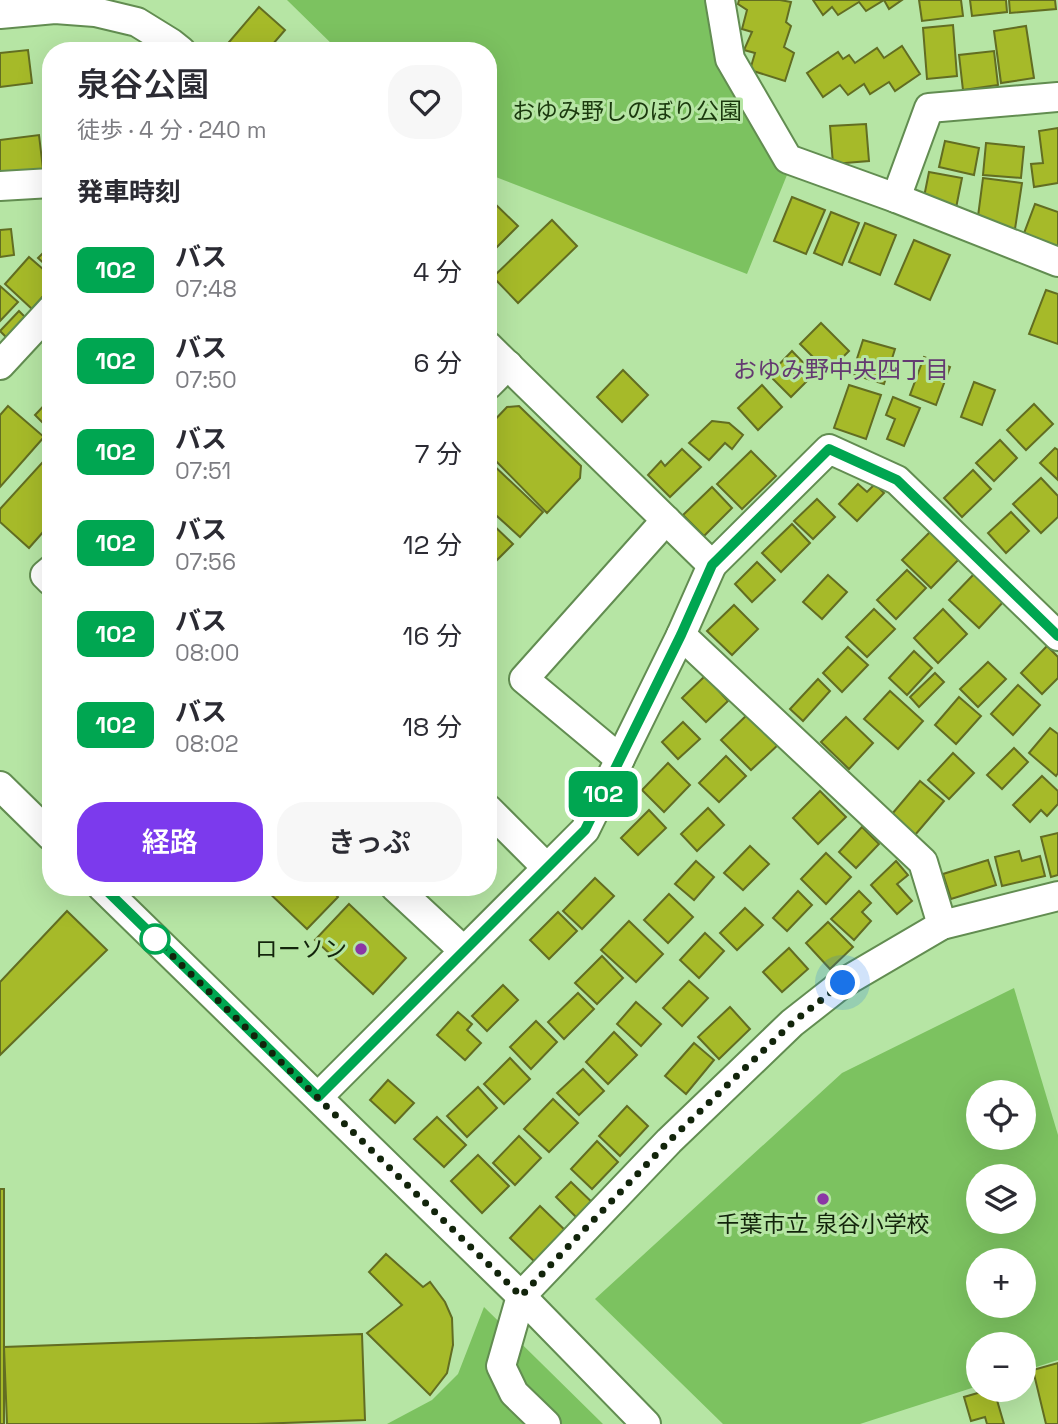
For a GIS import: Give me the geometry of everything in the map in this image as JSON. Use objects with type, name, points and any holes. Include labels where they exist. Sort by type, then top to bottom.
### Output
[{"type":"street","points":[[720,0],[730,59],[788,159],[1058,262]]},
{"type":"street","points":[[0,14],[55,9],[142,11],[170,42]]},
{"type":"street","points":[[896,198],[929,108],[1058,97]]},
{"type":"street","points":[[0,186],[42,184]]},
{"type":"street","points":[[0,365],[42,320]]},
{"type":"street","points":[[498,355],[712,565]]},
{"type":"street","points":[[318,1097],[585,830],[681,635],[712,565],[829,449],[897,480],[1058,636]]},
{"type":"street","points":[[620,759],[524,679],[666,520]]},
{"type":"street","points":[[681,635],[923,863],[942,925]]},
{"type":"street","points":[[0,786],[42,825]]},
{"type":"street","points":[[497,818],[547,867]]},
{"type":"street","points":[[112,896],[521,1296],[646,1424]]},
{"type":"street","points":[[405,896],[464,951]]},
{"type":"street","points":[[545,1424],[514,1394],[501,1366],[521,1296],[669,1141],[792,1023],[843,983],[942,925],[1058,896]]},
{"type":"street","points":[[512,1424],[514,1394]]},
{"type":"green space","name":"おゆみ野しのぼり公園","points":[[287,0],[709,0],[789,170],[747,274],[497,177],[497,42],[330,42]]},
{"type":"green space","name":"千葉市立 泉谷小学校","points":[[1014,988],[1058,1135],[1058,1360],[1036,1367],[1036,1332],[966,1332],[966,1390],[860,1424],[723,1424],[595,1299],[842,1073]]},
{"type":"green space","points":[[484,1307],[603,1424],[387,1424],[432,1400],[458,1374]]},
{"type":"building","points":[[739,0],[791,2],[786,22],[791,26],[784,47],[794,53],[785,81],[750,70],[755,53],[744,50],[752,32],[742,29],[747,10],[738,4]]},
{"type":"building","points":[[813,0],[884,0],[866,11],[859,2],[838,15],[832,7],[823,15]]},
{"type":"building","points":[[884,0],[902,0],[889,9]]},
{"type":"building","points":[[919,0],[961,0],[963,16],[922,21]]},
{"type":"building","points":[[970,0],[1006,0],[1007,12],[972,16]]},
{"type":"building","points":[[1009,0],[1055,0],[1056,9],[1010,13]]},
{"type":"building","points":[[259,7],[285,30],[275,42],[229,42]]},
{"type":"building","points":[[953,25],[957,76],[927,79],[923,28]]},
{"type":"building","points":[[1026,26],[1034,78],[1001,83],[994,31]]},
{"type":"building","points":[[902,46],[920,74],[895,91],[889,82],[870,94],[864,84],[848,95],[840,85],[823,97],[807,73],[838,52],[843,59],[849,55],[855,63],[877,48],[884,58]]},
{"type":"building","points":[[28,50],[32,83],[0,87],[0,53]]},
{"type":"building","points":[[994,51],[998,85],[963,90],[959,55]]},
{"type":"building","points":[[866,124],[869,161],[833,164],[830,126]]},
{"type":"building","points":[[1058,128],[1058,183],[1034,187],[1031,164],[1043,163],[1039,131]]},
{"type":"building","points":[[39,135],[42,169],[0,174],[0,140]]},
{"type":"building","points":[[945,141],[979,148],[974,175],[939,167]]},
{"type":"building","points":[[986,143],[1024,147],[1021,178],[983,175]]},
{"type":"building","points":[[929,172],[962,178],[956,208],[923,202]]},
{"type":"building","points":[[983,178],[1022,183],[1015,229],[977,224]]},
{"type":"building","points":[[792,197],[825,210],[806,254],[774,241]]},
{"type":"building","points":[[1035,204],[1058,212],[1058,249],[1023,236]]},
{"type":"building","points":[[497,206],[518,226],[497,247]]},
{"type":"building","points":[[831,212],[859,223],[842,265],[814,253]]},
{"type":"building","points":[[552,220],[577,246],[518,303],[497,281],[497,273]]},
{"type":"building","points":[[865,223],[896,235],[880,275],[849,262]]},
{"type":"building","points":[[11,229],[14,255],[0,257],[0,230]]},
{"type":"building","points":[[914,240],[950,255],[930,300],[895,284]]},
{"type":"building","points":[[29,257],[42,268],[42,297],[32,309],[5,284]]},
{"type":"building","points":[[0,286],[18,302],[0,321]]},
{"type":"building","points":[[1046,290],[1058,294],[1058,344],[1029,334]]},
{"type":"building","points":[[19,311],[27,319],[8,339],[0,331]]},
{"type":"building","points":[[821,323],[849,351],[828,372],[800,344]]},
{"type":"building","points":[[863,340],[895,349],[884,384],[852,374]]},
{"type":"building","points":[[792,351],[814,374],[791,397],[769,375]]},
{"type":"building","points":[[924,357],[950,367],[936,405],[910,395]]},
{"type":"building","points":[[623,370],[648,395],[622,422],[597,397]]},
{"type":"building","points":[[974,382],[995,390],[982,425],[961,417]]},
{"type":"building","points":[[762,385],[782,407],[758,430],[738,408]]},
{"type":"building","points":[[849,385],[881,395],[866,439],[834,428]]},
{"type":"building","points":[[893,397],[920,408],[904,446],[887,439],[895,419],[886,415]]},
{"type":"building","points":[[1034,404],[1053,424],[1026,450],[1007,430]]},
{"type":"building","points":[[8,406],[42,435],[42,439],[0,487],[0,415]]},
{"type":"building","points":[[519,406],[581,466],[580,478],[547,513],[497,462],[497,418],[507,407]]},
{"type":"building","points":[[42,408],[42,422],[35,415]]},
{"type":"building","points":[[712,421],[729,423],[743,435],[732,449],[725,443],[709,460],[689,443]]},
{"type":"building","points":[[1000,440],[1017,458],[994,481],[976,463]]},
{"type":"building","points":[[1055,448],[1058,450],[1058,480],[1040,463]]},
{"type":"building","points":[[682,449],[701,467],[670,497],[648,475],[661,461],[665,466]]},
{"type":"building","points":[[751,451],[776,476],[742,509],[717,484]]},
{"type":"building","points":[[42,463],[42,533],[29,548],[0,522],[0,509]]},
{"type":"building","points":[[497,469],[543,512],[520,537],[497,516]]},
{"type":"building","points":[[973,470],[991,489],[962,517],[944,498]]},
{"type":"building","points":[[1041,478],[1058,496],[1058,517],[1041,533],[1013,504]]},
{"type":"building","points":[[858,484],[867,492],[875,484],[884,493],[857,521],[839,504]]},
{"type":"building","points":[[712,487],[732,508],[704,536],[683,515]]},
{"type":"building","points":[[817,499],[835,517],[813,539],[794,521]]},
{"type":"building","points":[[1011,512],[1029,531],[1006,553],[988,533]]},
{"type":"building","points":[[792,524],[810,543],[781,572],[762,553]]},
{"type":"building","points":[[934,528],[962,556],[931,588],[902,560]]},
{"type":"building","points":[[497,529],[513,544],[497,560]]},
{"type":"building","points":[[757,562],[775,580],[752,602],[735,584]]},
{"type":"building","points":[[907,570],[926,588],[896,619],[877,600]]},
{"type":"building","points":[[975,573],[1005,600],[979,628],[949,600]]},
{"type":"building","points":[[828,575],[847,592],[822,619],[803,602]]},
{"type":"building","points":[[734,605],[758,629],[732,655],[707,631]]},
{"type":"building","points":[[874,609],[895,629],[867,657],[846,637]]},
{"type":"building","points":[[943,609],[967,634],[938,663],[914,638]]},
{"type":"building","points":[[1047,646],[1058,657],[1058,678],[1042,694],[1021,673]]},
{"type":"building","points":[[848,647],[868,665],[842,692],[823,673]]},
{"type":"building","points":[[914,651],[932,668],[907,695],[889,678]]},
{"type":"building","points":[[988,662],[1006,679],[978,707],[960,689]]},
{"type":"building","points":[[935,673],[944,682],[919,707],[910,697]]},
{"type":"building","points":[[705,676],[728,701],[706,722],[682,698]]},
{"type":"building","points":[[818,679],[830,691],[803,721],[790,709]]},
{"type":"building","points":[[1018,685],[1040,705],[1013,735],[991,714]]},
{"type":"building","points":[[890,691],[923,721],[898,749],[864,719]]},
{"type":"building","points":[[959,697],[981,716],[956,744],[935,725]]},
{"type":"building","points":[[749,713],[779,744],[751,770],[721,740]]},
{"type":"building","points":[[846,717],[873,743],[849,769],[821,742]]},
{"type":"building","points":[[683,722],[700,739],[678,759],[662,742]]},
{"type":"building","points":[[1050,728],[1058,734],[1056,776],[1029,753]]},
{"type":"building","points":[[1014,748],[1028,762],[1002,789],[987,775]]},
{"type":"building","points":[[953,753],[974,773],[949,799],[928,780]]},
{"type":"building","points":[[726,756],[746,776],[719,802],[699,783]]},
{"type":"building","points":[[668,763],[690,785],[664,812],[642,790]]},
{"type":"building","points":[[1042,776],[1058,791],[1058,804],[1047,816],[1041,810],[1030,822],[1013,805]]},
{"type":"building","points":[[920,781],[944,801],[915,835],[892,814]]},
{"type":"building","points":[[820,791],[846,817],[818,844],[793,818]]},
{"type":"building","points":[[708,808],[724,825],[697,851],[681,834]]},
{"type":"building","points":[[649,810],[666,828],[638,855],[621,838]]},
{"type":"building","points":[[862,827],[879,844],[856,868],[839,852]]},
{"type":"building","points":[[1058,833],[1058,875],[1051,877],[1041,837]]},
{"type":"building","points":[[750,846],[769,864],[743,890],[724,873]]},
{"type":"building","points":[[1019,851],[1022,861],[1040,856],[1045,876],[1002,886],[995,857]]},
{"type":"building","points":[[826,853],[851,877],[826,904],[801,879]]},
{"type":"building","points":[[988,860],[996,885],[951,899],[943,874]]},
{"type":"building","points":[[696,861],[714,877],[694,900],[675,884]]},
{"type":"building","points":[[896,861],[908,875],[897,884],[912,901],[897,914],[871,885]]},
{"type":"building","points":[[595,878],[614,896],[582,929],[563,911]]},
{"type":"building","points":[[798,891],[812,905],[787,931],[773,918]]},
{"type":"building","points":[[859,891],[871,903],[862,912],[871,921],[854,940],[831,919]]},
{"type":"building","points":[[669,894],[693,917],[668,943],[644,920]]},
{"type":"building","points":[[272,896],[337,896],[307,929]]},
{"type":"building","name":"ローソン","points":[[349,904],[406,958],[373,994],[315,940]]},
{"type":"building","points":[[745,908],[763,925],[737,950],[720,933]]},
{"type":"building","points":[[67,911],[107,950],[0,1055],[0,982]]},
{"type":"building","points":[[558,912],[577,931],[549,959],[530,940]]},
{"type":"building","points":[[629,921],[663,954],[636,982],[601,950]]},
{"type":"building","points":[[828,922],[853,947],[830,969],[806,943]]},
{"type":"building","points":[[705,933],[724,951],[699,978],[680,960]]},
{"type":"building","points":[[789,948],[808,969],[782,992],[763,972]]},
{"type":"building","points":[[602,956],[623,978],[597,1004],[575,983]]},
{"type":"building","points":[[689,981],[708,998],[682,1026],[663,1008]]},
{"type":"building","points":[[503,985],[518,1000],[487,1031],[472,1016]]},
{"type":"building","points":[[578,993],[594,1009],[564,1039],[548,1022]]},
{"type":"building","points":[[636,1002],[661,1024],[641,1046],[617,1024]]},
{"type":"building","points":[[730,1007],[750,1029],[719,1059],[698,1037]]},
{"type":"building","points":[[458,1012],[472,1024],[467,1030],[481,1043],[465,1060],[437,1035]]},
{"type":"building","points":[[536,1021],[557,1042],[531,1069],[510,1047]]},
{"type":"building","points":[[614,1032],[637,1055],[608,1084],[586,1062]]},
{"type":"building","points":[[694,1043],[714,1060],[686,1094],[665,1076]]},
{"type":"building","points":[[510,1058],[530,1079],[504,1104],[484,1084]]},
{"type":"building","points":[[583,1069],[604,1091],[579,1115],[557,1093]]},
{"type":"building","points":[[388,1080],[414,1103],[395,1123],[370,1100]]},
{"type":"building","points":[[478,1087],[497,1108],[467,1137],[447,1116]]},
{"type":"building","points":[[553,1099],[578,1123],[549,1152],[524,1129]]},
{"type":"building","points":[[627,1106],[648,1126],[620,1156],[599,1136]]},
{"type":"building","points":[[437,1117],[466,1145],[444,1167],[414,1139]]},
{"type":"building","points":[[519,1136],[541,1158],[515,1185],[493,1163]]},
{"type":"building","points":[[597,1141],[618,1162],[592,1189],[571,1169]]},
{"type":"building","points":[[478,1155],[509,1186],[482,1213],[451,1181]]},
{"type":"building","points":[[571,1182],[598,1208],[583,1224],[556,1197]]},
{"type":"building","points":[[0,1189],[4,1189],[4,1424],[0,1424]]},
{"type":"building","points":[[540,1206],[568,1233],[538,1265],[510,1238]]},
{"type":"building","points":[[386,1254],[423,1287],[430,1282],[445,1302],[452,1318],[453,1345],[447,1373],[430,1395],[367,1333],[402,1305],[369,1272]]},
{"type":"building","points":[[362,1334],[365,1420],[256,1424],[7,1424],[4,1347]]},
{"type":"building","points":[[1058,1363],[1058,1424],[1046,1424],[1036,1382],[1036,1369]]},
{"type":"building","points":[[964,1397],[966,1402],[998,1402],[1004,1424],[987,1424],[985,1417],[971,1421]]},
{"type":"bus line","name":"102","points":[[112,896],[318,1097],[585,830],[681,635],[712,565],[829,449],[897,480],[1058,636]]},
{"type":"place","name":"ローソン","points":[[361,949]]},
{"type":"place","name":"千葉市立 泉谷小学校","points":[[823,1199]]},
{"type":"district","name":"おゆみ野中央四丁目","points":[[841,370]]},
{"type":"route","points":[[155,939],[521,1296],[669,1141],[792,1023],[843,983]]}]
